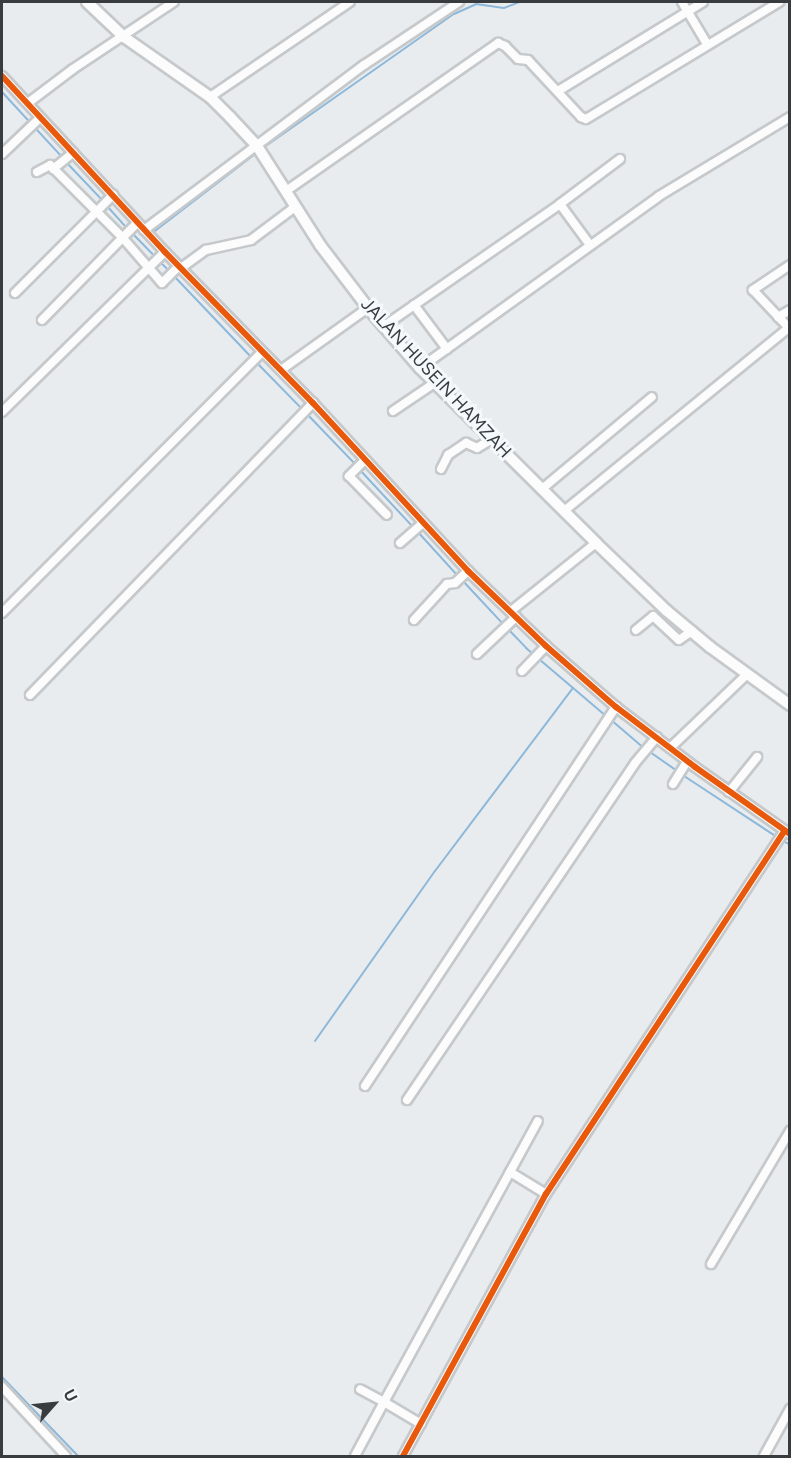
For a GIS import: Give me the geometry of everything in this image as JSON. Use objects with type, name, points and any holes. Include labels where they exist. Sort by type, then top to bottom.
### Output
[{"type":"street","name":"JALAN HUSEIN HAMZAH","points":[[87,2],[124,37],[210,97],[259,149],[345,280],[420,368],[596,543],[692,631],[746,675],[789,704]]},
{"type":"street","points":[[28,103],[73,69],[174,2]]},
{"type":"street","points":[[210,97],[350,2]]},
{"type":"street","points":[[147,233],[259,149],[364,65],[459,2]]},
{"type":"street","points":[[682,2],[707,44]]},
{"type":"street","points":[[558,91],[703,2]]},
{"type":"street","points":[[286,190],[498,43],[505,46],[518,60],[523,57],[528,60],[581,117],[586,119],[779,2]]},
{"type":"street","points":[[2,76],[28,103],[38,120],[70,155],[112,196],[260,353],[281,370],[310,405],[466,573],[615,708],[786,832],[774,844],[546,1194],[403,1456]]},
{"type":"street","points":[[420,368],[659,196],[789,117]]},
{"type":"street","points":[[2,154],[38,120]]},
{"type":"street","points":[[55,168],[70,155]]},
{"type":"street","points":[[384,326],[560,204],[620,159]]},
{"type":"street","points":[[37,172],[48,164],[55,168],[100,209],[162,282],[178,268],[206,250],[251,240],[295,207]]},
{"type":"street","points":[[15,292],[112,196]]},
{"type":"street","points":[[560,204],[590,245]]},
{"type":"street","points":[[42,320],[137,224]]},
{"type":"street","points":[[2,412],[148,266],[164,253]]},
{"type":"street","points":[[564,511],[789,328],[753,290],[789,265]]},
{"type":"street","points":[[414,305],[447,349]]},
{"type":"street","points":[[281,370],[368,309]]},
{"type":"street","points":[[778,317],[789,310]]},
{"type":"street","points":[[2,613],[260,353]]},
{"type":"street","points":[[393,411],[436,382]]},
{"type":"street","points":[[542,489],[651,397]]},
{"type":"street","points":[[30,695],[310,405]]},
{"type":"street","points":[[441,470],[448,455],[466,443],[477,448],[492,439]]},
{"type":"street","points":[[364,462],[349,476],[387,515]]},
{"type":"street","points":[[400,543],[421,524]]},
{"type":"street","points":[[477,654],[513,616],[596,543]]},
{"type":"street","points":[[414,620],[447,584],[455,583],[466,573]]},
{"type":"street","points":[[636,630],[653,616],[679,640],[692,631]]},
{"type":"street","points":[[522,671],[545,647]]},
{"type":"street","points":[[670,748],[746,675]]},
{"type":"street","points":[[365,1086],[615,708]]},
{"type":"street","points":[[408,1100],[642,753],[656,739]]},
{"type":"street","points":[[729,792],[757,758]]},
{"type":"street","points":[[673,784],[687,762]]},
{"type":"street","points":[[355,1456],[538,1121]]},
{"type":"street","points":[[711,1264],[789,1131]]},
{"type":"street","points":[[510,1172],[546,1194]]},
{"type":"street","points":[[2,1388],[66,1456]]},
{"type":"street","points":[[360,1389],[421,1424]]},
{"type":"street","points":[[765,1456],[789,1410]]},
{"type":"waterway","points":[[263,148],[454,14],[476,4],[504,8],[520,2]]},
{"type":"waterway","points":[[2,92],[62,157]]},
{"type":"waterway","points":[[2,147],[28,121]]},
{"type":"waterway","points":[[151,234],[256,153]]},
{"type":"waterway","points":[[66,162],[103,201]]},
{"type":"waterway","points":[[107,206],[127,228]]},
{"type":"waterway","points":[[131,232],[169,271]]},
{"type":"waterway","points":[[173,275],[252,358]]},
{"type":"waterway","points":[[256,362],[302,409]]},
{"type":"waterway","points":[[306,413],[356,465]]},
{"type":"waterway","points":[[360,470],[413,527]]},
{"type":"waterway","points":[[417,531],[458,576]]},
{"type":"waterway","points":[[462,580],[503,624]]},
{"type":"waterway","points":[[507,628],[526,648],[606,716]]},
{"type":"waterway","points":[[315,1041],[435,871],[573,688]]},
{"type":"waterway","points":[[610,719],[645,749]]},
{"type":"waterway","points":[[650,752],[677,771]]},
{"type":"waterway","points":[[681,774],[777,837]]},
{"type":"waterway","points":[[782,840],[790,845]]},
{"type":"waterway","points":[[2,1377],[78,1456]]},
{"type":"cycle path","points":[[2,76],[165,252],[313,403],[468,571],[546,646],[616,707],[695,767],[790,834]]},
{"type":"cycle path","points":[[403,1456],[546,1194],[784,831]]}]
